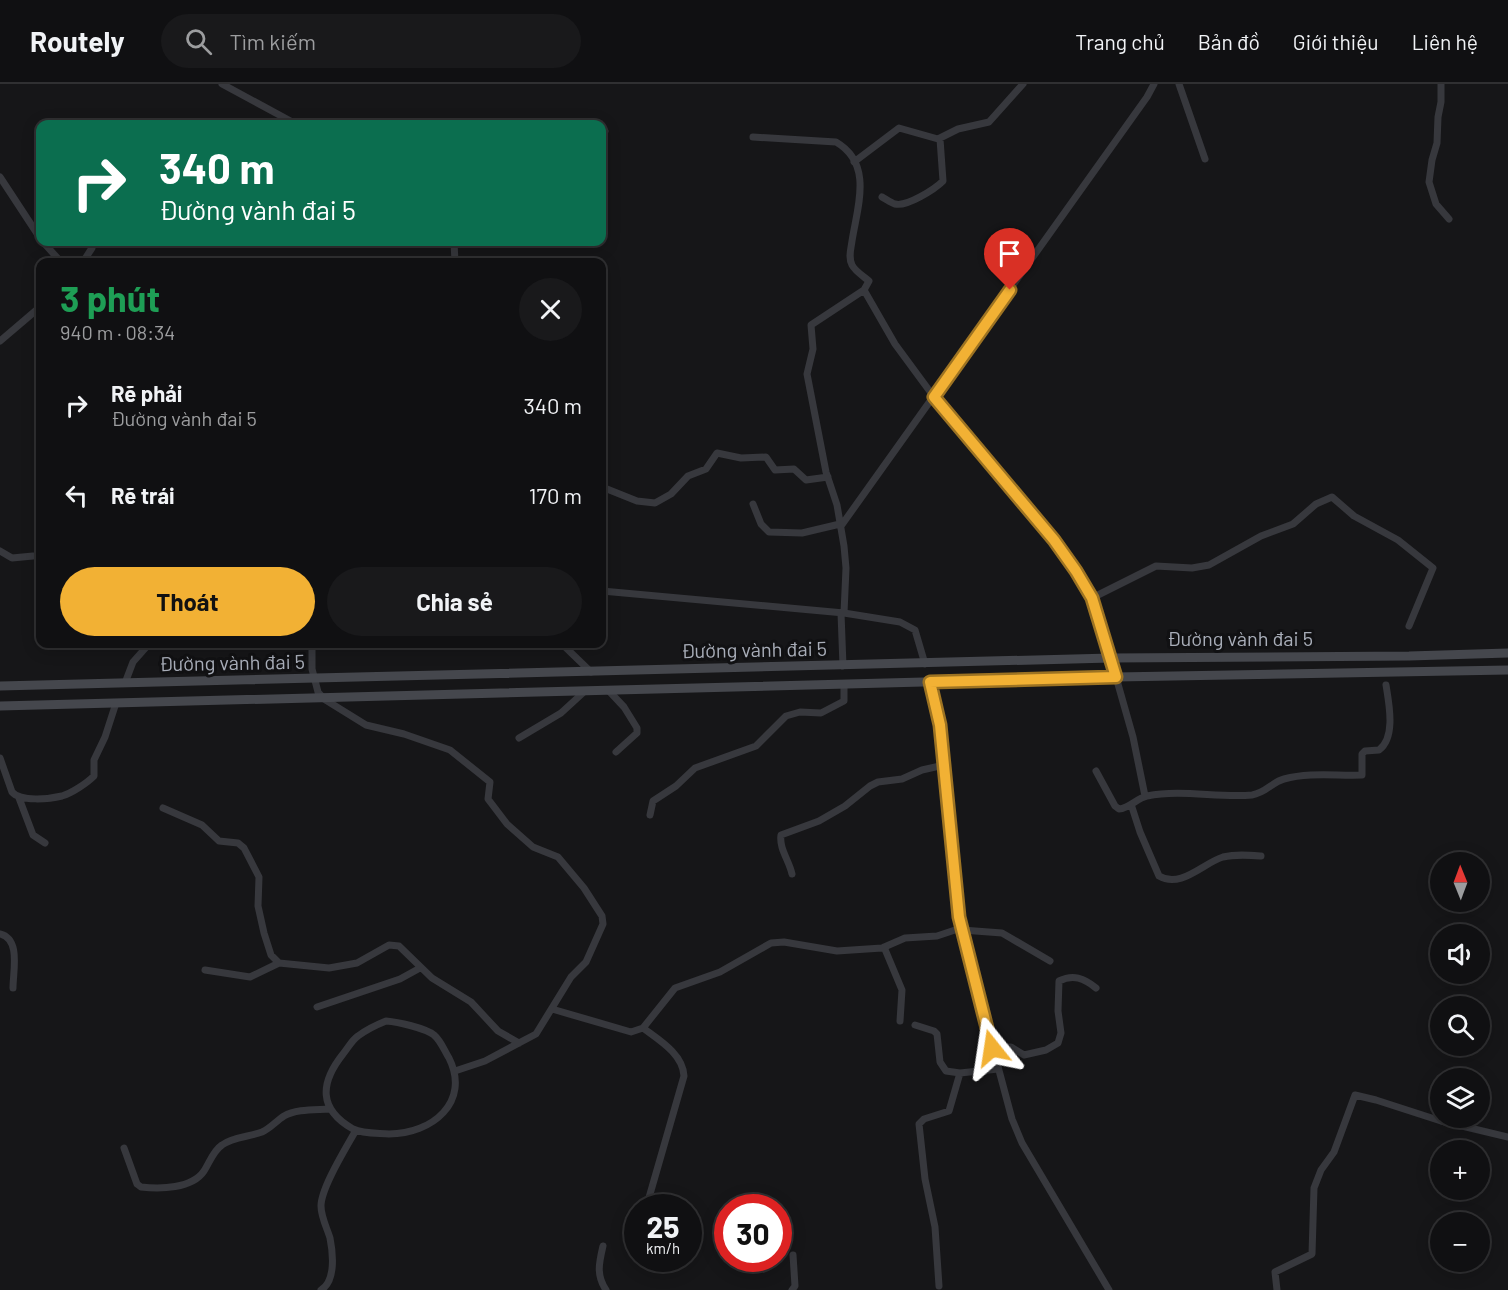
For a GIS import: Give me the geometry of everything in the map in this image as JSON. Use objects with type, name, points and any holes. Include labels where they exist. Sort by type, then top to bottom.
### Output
[{"type":"main road","name":"Đường vành đai 5","points":[[0,686],[1111,658],[1508,653]]},
{"type":"main road","points":[[1408,672],[1409,656]]},
{"type":"main road","name":"Đường vành đai 5","points":[[0,706],[1116,677],[1508,670]]},
{"type":"street","points":[[222,84],[290,120]]},
{"type":"street","points":[[854,162],[899,128],[940,139],[958,129],[989,122],[1023,84]]},
{"type":"street","points":[[753,504],[761,524],[769,532],[802,532],[840,525],[934,397],[1154,84]]},
{"type":"street","points":[[1179,84],[1205,159]]},
{"type":"street","points":[[1441,84],[1437,143],[1431,160],[1429,182],[1436,204],[1449,219]]},
{"type":"street","points":[[753,137],[836,142],[854,162],[860,180],[861,192],[850,256],[854,268],[869,281],[864,290],[811,326],[813,349],[807,374],[828,477],[837,505],[846,568],[843,666]]},
{"type":"street","points":[[882,197],[895,204],[901,204],[935,189],[943,181],[940,139]]},
{"type":"street","points":[[0,177],[36,231]]},
{"type":"street","points":[[47,246],[58,258]]},
{"type":"street","points":[[864,290],[891,339],[934,397],[1054,540],[1092,598],[1133,737],[1145,796]]},
{"type":"street","points":[[0,341],[36,310]]},
{"type":"street","points":[[606,489],[637,501],[655,503],[671,494],[688,476],[706,469],[717,453],[741,458],[766,457],[775,470],[794,469],[806,480],[828,477]]},
{"type":"street","points":[[1092,598],[1156,566],[1192,568],[1209,565],[1261,536],[1293,524],[1316,504],[1332,497],[1360,520],[1398,540],[1433,568],[1409,626]]},
{"type":"street","points":[[0,551],[12,558],[33,556]]},
{"type":"street","points":[[606,591],[843,613],[909,625],[918,635],[925,664]]},
{"type":"street","points":[[125,683],[133,662],[145,648]]},
{"type":"street","points":[[312,648],[311,660],[322,698],[366,725],[417,738],[455,752],[490,782],[488,799],[507,824],[533,847],[558,857],[584,888],[602,916],[603,924],[586,962],[572,977],[536,1034],[478,1064],[455,1071]]},
{"type":"street","points":[[566,648],[591,672]]},
{"type":"street","points":[[930,682],[940,725],[962,929],[1012,1119],[1020,1137],[1109,1290]]},
{"type":"street","points":[[650,816],[654,801],[676,786],[695,768],[756,746],[786,716],[793,713],[814,714],[828,711],[844,701],[844,685]]},
{"type":"street","points":[[1096,771],[1115,806],[1122,808],[1145,796],[1175,792],[1221,796],[1252,795],[1266,791],[1285,779],[1324,774],[1362,775],[1362,754],[1365,751],[1378,750],[1387,741],[1390,712],[1386,685]]},
{"type":"street","points":[[519,738],[561,713],[585,691]]},
{"type":"street","points":[[609,691],[624,707],[638,728],[636,733],[616,752]]},
{"type":"street","points":[[19,798],[63,796],[92,778],[95,773],[94,760],[107,732],[116,703]]},
{"type":"street","points":[[0,758],[12,792],[19,798],[33,836],[45,843]]},
{"type":"street","points":[[792,874],[788,859],[782,849],[781,835],[819,821],[845,806],[878,782],[902,779],[922,770],[944,765]]},
{"type":"street","points":[[1131,804],[1140,832],[1159,876],[1162,878],[1168,880],[1181,878],[1196,872],[1211,861],[1225,857],[1239,854],[1261,856]]},
{"type":"street","points":[[163,808],[202,825],[219,841],[238,843],[244,848],[259,877],[258,906],[264,933],[271,955],[279,963]]},
{"type":"street","points":[[552,1009],[590,1019],[623,1032],[631,1032],[643,1028],[675,988],[720,972],[771,943],[784,942],[837,951],[884,947],[905,938],[937,936],[962,929],[1002,933],[1050,961]]},
{"type":"street","points":[[0,934],[9,938],[13,945],[13,988]]},
{"type":"street","points":[[205,970],[250,977],[279,963],[330,968],[357,963],[389,945],[395,945],[399,946],[436,981],[471,1002],[498,1031],[519,1043]]},
{"type":"street","points":[[884,947],[902,990],[900,1021]]},
{"type":"street","points":[[317,1007],[400,979],[420,968]]},
{"type":"street","points":[[992,1048],[1011,1047],[1024,1054],[1036,1053],[1054,1046],[1058,1043],[1061,1033],[1058,1011],[1057,984],[1059,981],[1083,978],[1096,988]]},
{"type":"street","points":[[386,1021],[426,1030],[433,1034],[440,1040],[455,1071],[454,1094],[451,1103],[437,1119],[422,1128],[393,1134],[356,1130],[329,1109],[326,1084],[331,1071],[356,1038],[386,1021]]},
{"type":"street","points":[[915,1025],[937,1034],[941,1067],[946,1071],[960,1073],[998,1069]]},
{"type":"street","points":[[643,1028],[681,1061],[684,1076],[650,1194]]},
{"type":"street","points":[[939,1287],[935,1227],[925,1179],[919,1124],[924,1119],[949,1111],[960,1073]]},
{"type":"street","points":[[1277,1290],[1275,1272],[1312,1254],[1314,1188],[1321,1170],[1334,1152],[1355,1095],[1441,1121],[1508,1137]]},
{"type":"street","points":[[124,1148],[137,1184],[141,1187],[166,1187],[192,1183],[204,1172],[217,1149],[225,1143],[263,1131],[284,1116],[329,1109]]},
{"type":"street","points":[[321,1290],[329,1283],[331,1277],[332,1254],[330,1238],[321,1212],[322,1198],[356,1130]]},
{"type":"street","points":[[603,1246],[598,1267],[599,1278],[606,1290]]},
{"type":"street","points":[[792,1290],[796,1280],[793,1255]]},
{"type":"route","points":[[992,1048],[959,917],[939,715],[930,682],[1116,677],[1092,598],[1076,571],[1054,540],[934,397],[1010,290]]}]
